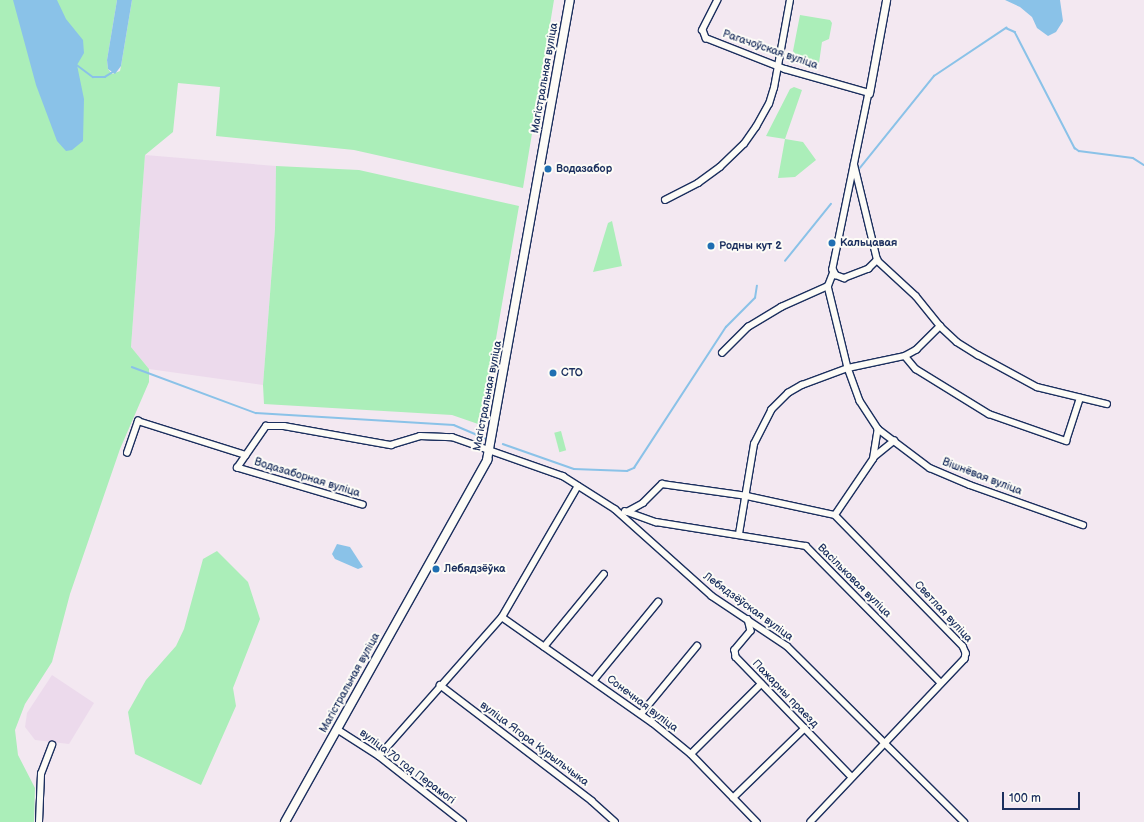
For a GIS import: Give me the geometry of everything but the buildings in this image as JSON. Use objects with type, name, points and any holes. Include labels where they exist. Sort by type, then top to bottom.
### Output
[{"type":"main road","name":"Магістральная вуліца","points":[[285,822],[472,490],[489,452],[570,0]]},
{"type":"street","name":"Рагачоўская вуліца","points":[[718,0],[703,30],[706,38],[778,66],[869,92]]},
{"type":"street","points":[[665,200],[704,179],[744,144],[769,104],[778,66],[790,0]]},
{"type":"street","points":[[722,353],[748,327],[781,306],[828,286],[834,273],[886,0]]},
{"type":"street","points":[[854,166],[877,260],[916,296],[940,326],[957,342],[1003,370],[1037,387],[1107,404]]},
{"type":"street","points":[[834,273],[838,277],[848,276],[868,269],[877,260]]},
{"type":"street","name":"Вішнёвая вуліца","points":[[828,286],[848,368],[860,401],[878,429],[930,468],[970,485],[1083,525]]},
{"type":"street","points":[[739,534],[747,496],[754,444],[771,410],[788,393],[802,385],[848,368],[905,356],[916,350],[940,326]]},
{"type":"street","points":[[905,356],[916,369],[988,414],[1066,441],[1080,398]]},
{"type":"street","name":"Водазаборная вуліца","points":[[127,453],[138,422],[246,455]]},
{"type":"street","name":"Водазаборная вуліца","points":[[363,505],[238,468],[266,426],[391,445],[420,436],[452,437],[489,452]]},
{"type":"street","points":[[873,459],[878,429]]},
{"type":"street","points":[[627,512],[643,503],[662,484],[747,496],[834,515],[873,459],[894,441]]},
{"type":"street","name":"Лебядзёўская вуліца","points":[[489,452],[563,476],[615,509],[712,596],[787,646],[964,822]]},
{"type":"street","points":[[379,756],[440,685],[502,617],[578,486]]},
{"type":"street","name":"Васільковая вуліца","points":[[615,509],[641,518],[806,546],[941,683]]},
{"type":"street","name":"Светлая вуліца","points":[[811,822],[965,659],[966,653],[963,646],[834,515]]},
{"type":"street","points":[[635,527],[641,518]]},
{"type":"street","points":[[544,646],[604,574]]},
{"type":"street","points":[[594,680],[658,602]]},
{"type":"street","name":"Сонечная вуліца","points":[[502,617],[641,714],[691,754],[757,822]]},
{"type":"street","name":"Пажарны праезд","points":[[748,619],[751,631],[734,653],[761,684],[852,777]]},
{"type":"street","points":[[641,714],[697,646]]},
{"type":"street","points":[[691,754],[761,684]]},
{"type":"street","name":"вуліца Ягора Курыльчыка","points":[[440,685],[592,801],[615,822]]},
{"type":"street","points":[[733,798],[804,728]]},
{"type":"street","name":"вуліца 70 год Перамогі","points":[[337,729],[379,756],[463,822]]},
{"type":"street","points":[[39,822],[41,774],[52,745]]},
{"type":"shaded area","points":[[145,155],[276,166],[275,229],[263,385],[149,369],[131,347]]},
{"type":"shaded area","points":[[52,675],[94,703],[69,744],[35,740],[25,727],[27,713]]},
{"type":"green space","points":[[0,0],[117,0],[107,60],[108,69],[112,74],[120,71],[132,0],[554,0],[523,188],[354,150],[216,136],[220,87],[178,83],[173,132],[145,155],[131,347],[149,369],[149,382],[120,449],[70,594],[52,662],[25,704],[15,730],[18,755],[35,788],[34,822],[0,822]]},
{"type":"green space","points":[[800,15],[830,20],[832,23],[829,39],[822,42],[819,63],[798,58],[793,51]]},
{"type":"green space","points":[[794,87],[802,90],[785,139],[766,136],[790,89]]},
{"type":"green space","points":[[785,139],[803,142],[816,160],[795,177],[778,178]]},
{"type":"green space","points":[[276,166],[359,170],[519,206],[481,425],[452,415],[264,404],[263,385],[275,229]]},
{"type":"green space","points":[[612,221],[622,266],[593,272],[608,223]]},
{"type":"green space","points":[[561,431],[566,450],[559,452],[554,433]]},
{"type":"green space","points":[[217,551],[248,582],[260,619],[233,688],[236,706],[201,785],[135,754],[128,712],[146,680],[176,646],[184,629],[203,559]]},
{"type":"water","points":[[13,0],[57,0],[66,19],[83,40],[84,53],[77,65],[84,99],[83,141],[72,150],[66,151],[57,141],[36,85]]},
{"type":"water","points":[[117,0],[132,0],[121,66],[115,74],[108,69],[107,60]]},
{"type":"water","points":[[1005,0],[1060,0],[1063,21],[1056,32],[1048,36],[1037,28],[1032,17],[1020,7]]},
{"type":"water","points":[[337,544],[350,547],[363,567],[358,569],[335,559],[332,554]]},
{"type":"waterway","points":[[860,168],[934,76],[1006,28],[1015,32],[1075,148],[1079,151],[1133,158],[1144,165]]},
{"type":"waterway","points":[[77,65],[93,77],[105,77],[113,72]]},
{"type":"waterway","points":[[785,261],[831,204]]},
{"type":"waterway","points":[[503,444],[574,469],[627,471],[634,468],[726,327],[755,298],[757,286]]},
{"type":"waterway","points":[[132,367],[256,413],[454,425],[485,438]]},
{"type":"place","name":"Водазабор","points":[[548,169]]},
{"type":"place","name":"Кальцавая","points":[[832,243]]},
{"type":"place","name":"Родны кут 2","points":[[711,246]]},
{"type":"place","name":"СТО","points":[[553,373]]},
{"type":"place","name":"Лебядзёўка","points":[[436,569]]}]
